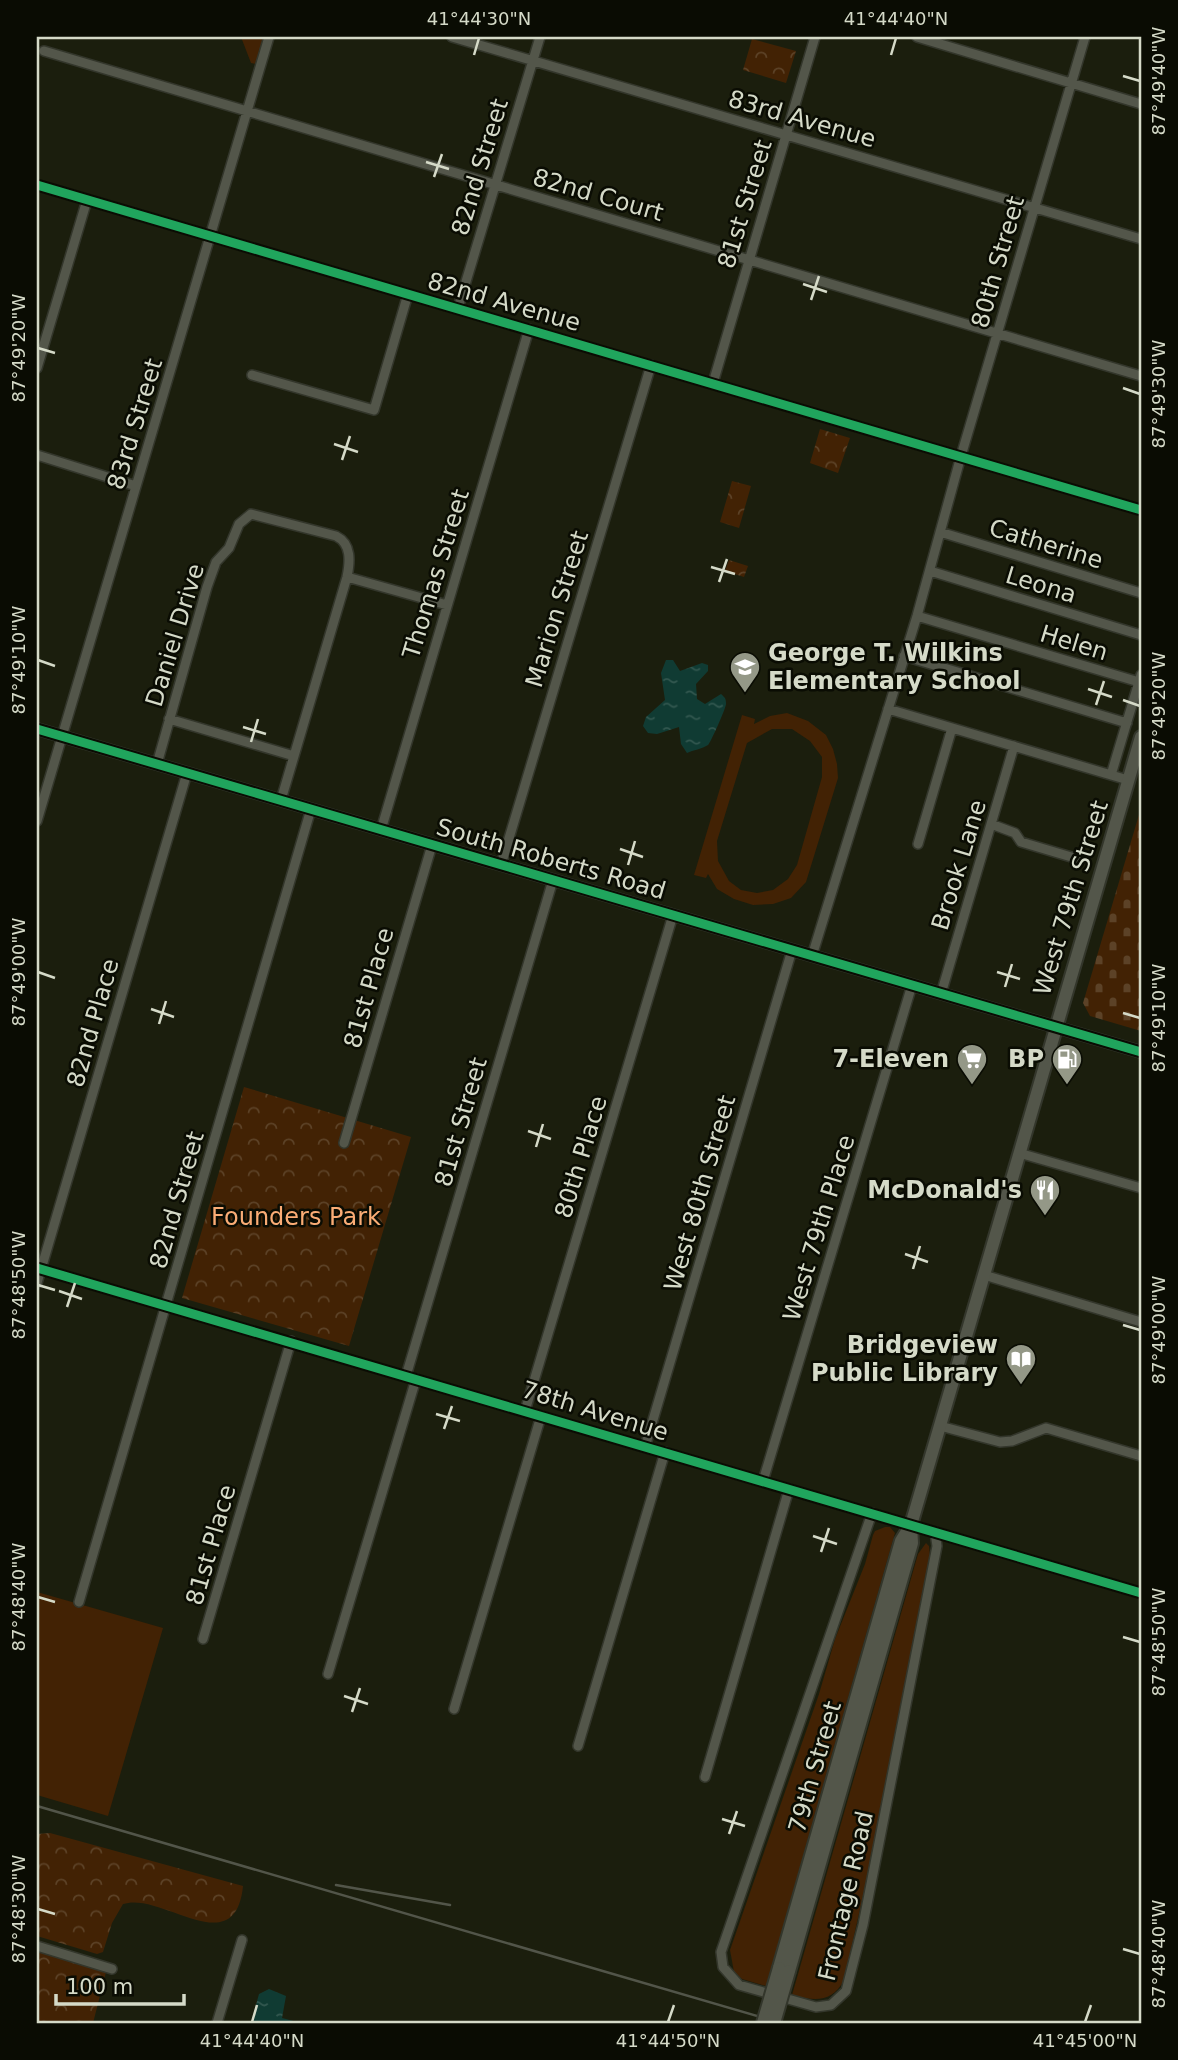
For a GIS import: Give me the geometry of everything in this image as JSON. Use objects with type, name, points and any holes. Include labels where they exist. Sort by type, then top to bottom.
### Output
[{"type":"main road","name":"West 79th Street","points":[[1019,1153],[1141,737]]},
{"type":"main road","name":"79th Street","points":[[764,2023],[784,1970],[912,1543],[911,1525],[1019,1153]]},
{"type":"main road","name":"79th Street","points":[[774,2023],[784,1970]]},
{"type":"street","name":"83rd Street","points":[[37,821],[269,37]]},
{"type":"street","name":"83rd Avenue","points":[[452,37],[787,133],[1141,239]]},
{"type":"street","name":"82nd Street","points":[[458,308],[540,37]]},
{"type":"street","name":"81st Street","points":[[713,383],[815,37]]},
{"type":"street","points":[[917,37],[1141,104]]},
{"type":"street","name":"80th Street","points":[[940,532],[1085,37]]},
{"type":"street","name":"82nd Court","points":[[44,51],[1141,376]]},
{"type":"street","name":"82nd Avenue","points":[[37,185],[1141,510]]},
{"type":"street","points":[[37,368],[87,200]]},
{"type":"street","points":[[252,375],[374,410],[408,294]]},
{"type":"street","name":"Thomas Street","points":[[381,830],[529,329]]},
{"type":"street","name":"Marion Street","points":[[501,865],[651,365]]},
{"type":"street","points":[[37,455],[136,486]]},
{"type":"street","name":"Daniel Drive","points":[[157,764],[216,562],[229,548],[239,524],[250,514],[342,539],[349,554],[347,577]]},
{"type":"street","points":[[813,956],[940,532]]},
{"type":"street","name":"Catherine","points":[[940,532],[1141,593]]},
{"type":"street","name":"Leona","points":[[930,571],[1141,635]]},
{"type":"street","points":[[281,800],[347,577],[447,605]]},
{"type":"street","name":"Helen","points":[[917,616],[1140,679]]},
{"type":"street","points":[[904,656],[1127,723]]},
{"type":"street","points":[[1111,775],[1140,679]]},
{"type":"street","points":[[888,709],[1128,780]]},
{"type":"street","points":[[169,719],[294,756]]},
{"type":"street","points":[[918,844],[952,728]]},
{"type":"street","name":"South Roberts Road","points":[[37,729],[1141,1052]]},
{"type":"street","name":"Brook Lane","points":[[941,994],[1014,746]]},
{"type":"street","name":"82nd Place","points":[[37,1283],[187,773]]},
{"type":"street","name":"82nd Street","points":[[79,1602],[311,809]]},
{"type":"street","points":[[991,824],[1015,833],[1021,842],[1078,859]]},
{"type":"street","name":"81st Place","points":[[344,1143],[432,845]]},
{"type":"street","name":"81st Street","points":[[406,1376],[553,880]]},
{"type":"street","name":"80th Place","points":[[525,1411],[673,915]]},
{"type":"street","name":"West 80th Street","points":[[645,1447],[792,950]]},
{"type":"street","name":"West 79th Place","points":[[763,1481],[912,985]]},
{"type":"street","points":[[1019,1153],[1141,1188]]},
{"type":"street","name":"78th Avenue","points":[[39,1269],[1141,1593]]},
{"type":"street","points":[[984,1275],[1141,1322]]},
{"type":"street","name":"81st Place","points":[[203,1639],[291,1341]]},
{"type":"street","points":[[328,1674],[416,1379]]},
{"type":"street","points":[[454,1709],[541,1416]]},
{"type":"street","points":[[940,1426],[1000,1442],[1012,1441],[1046,1428],[1141,1456]]},
{"type":"street","points":[[578,1746],[665,1452]]},
{"type":"street","points":[[705,1777],[789,1489]]},
{"type":"street","name":"Frontage Road","points":[[872,1513],[722,1952],[723,1967],[735,1982],[784,1998],[816,2007],[827,2007],[842,1997],[850,1984],[900,1743],[937,1546],[935,1532]]},
{"type":"street","points":[[217,2023],[242,1940]]},
{"type":"street","points":[[37,1946],[112,1969]]},
{"type":"green space","points":[[241,37],[266,37],[256,64],[251,63]]},
{"type":"green space","points":[[752,39],[796,51],[786,83],[743,70]]},
{"type":"green space","points":[[820,429],[850,438],[838,473],[810,463]]},
{"type":"green space","points":[[732,481],[751,486],[739,528],[720,522]]},
{"type":"green space","points":[[729,560],[748,566],[744,577],[725,571]]},
{"type":"green space","points":[[787,713],[808,721],[826,735],[833,749],[838,778],[806,882],[791,898],[773,904],[753,905],[734,899],[717,889],[708,874],[706,878],[694,875],[742,715],[755,719],[754,724],[770,716]],"holes":[[[772,729],[792,729],[810,741],[822,757],[822,777],[797,865],[788,879],[773,890],[757,893],[741,890],[729,881],[718,861],[717,841],[747,743]]]},
{"type":"green space","points":[[1141,808],[1141,1031],[1090,1016],[1083,1003]]},
{"type":"green space","name":"Founders Park","points":[[244,1087],[411,1137],[349,1346],[182,1298]]},
{"type":"green space","points":[[890,1527],[895,1533],[766,1986],[742,1979],[734,1972],[730,1950],[873,1535],[875,1531]]},
{"type":"green space","points":[[926,1543],[930,1557],[920,1618],[877,1834],[844,1980],[834,1993],[822,1998],[792,1995],[918,1554]]},
{"type":"green space","points":[[37,1592],[163,1628],[108,1816],[37,1795]]},
{"type":"green space","points":[[50,1833],[243,1886],[237,1909],[226,1920],[212,1923],[139,1903],[123,1904],[112,1923],[103,1952],[97,1954],[37,1936],[37,1834]]},
{"type":"green space","points":[[37,1951],[106,1972],[93,2023],[37,2023]]},
{"type":"water","points":[[666,660],[673,660],[680,671],[702,663],[708,665],[708,671],[696,684],[697,699],[705,704],[721,694],[726,700],[715,733],[703,748],[687,753],[681,744],[679,727],[657,734],[648,733],[643,726],[646,717],[665,700],[661,673]]},
{"type":"water","points":[[269,1989],[286,1996],[282,2018],[301,2023],[251,2023],[259,1994]]},
{"type":"railway","points":[[37,1806],[781,2023]]},
{"type":"railway","points":[[336,1885],[450,1905]]},
{"type":"cycle path","points":[[37,185],[1141,510]]},
{"type":"cycle path","points":[[37,729],[1141,1052]]},
{"type":"cycle path","points":[[37,1268],[1141,1593]]},
{"type":"place","name":"George T. Wilkins Elementary School","points":[[745,694]]},
{"type":"place","name":"7-Eleven","points":[[972,1086]]},
{"type":"place","name":"BP","points":[[1067,1086]]},
{"type":"place","name":"McDonald's","points":[[1045,1217]]},
{"type":"place","name":"Bridgeview Public Library","points":[[1021,1386]]}]
